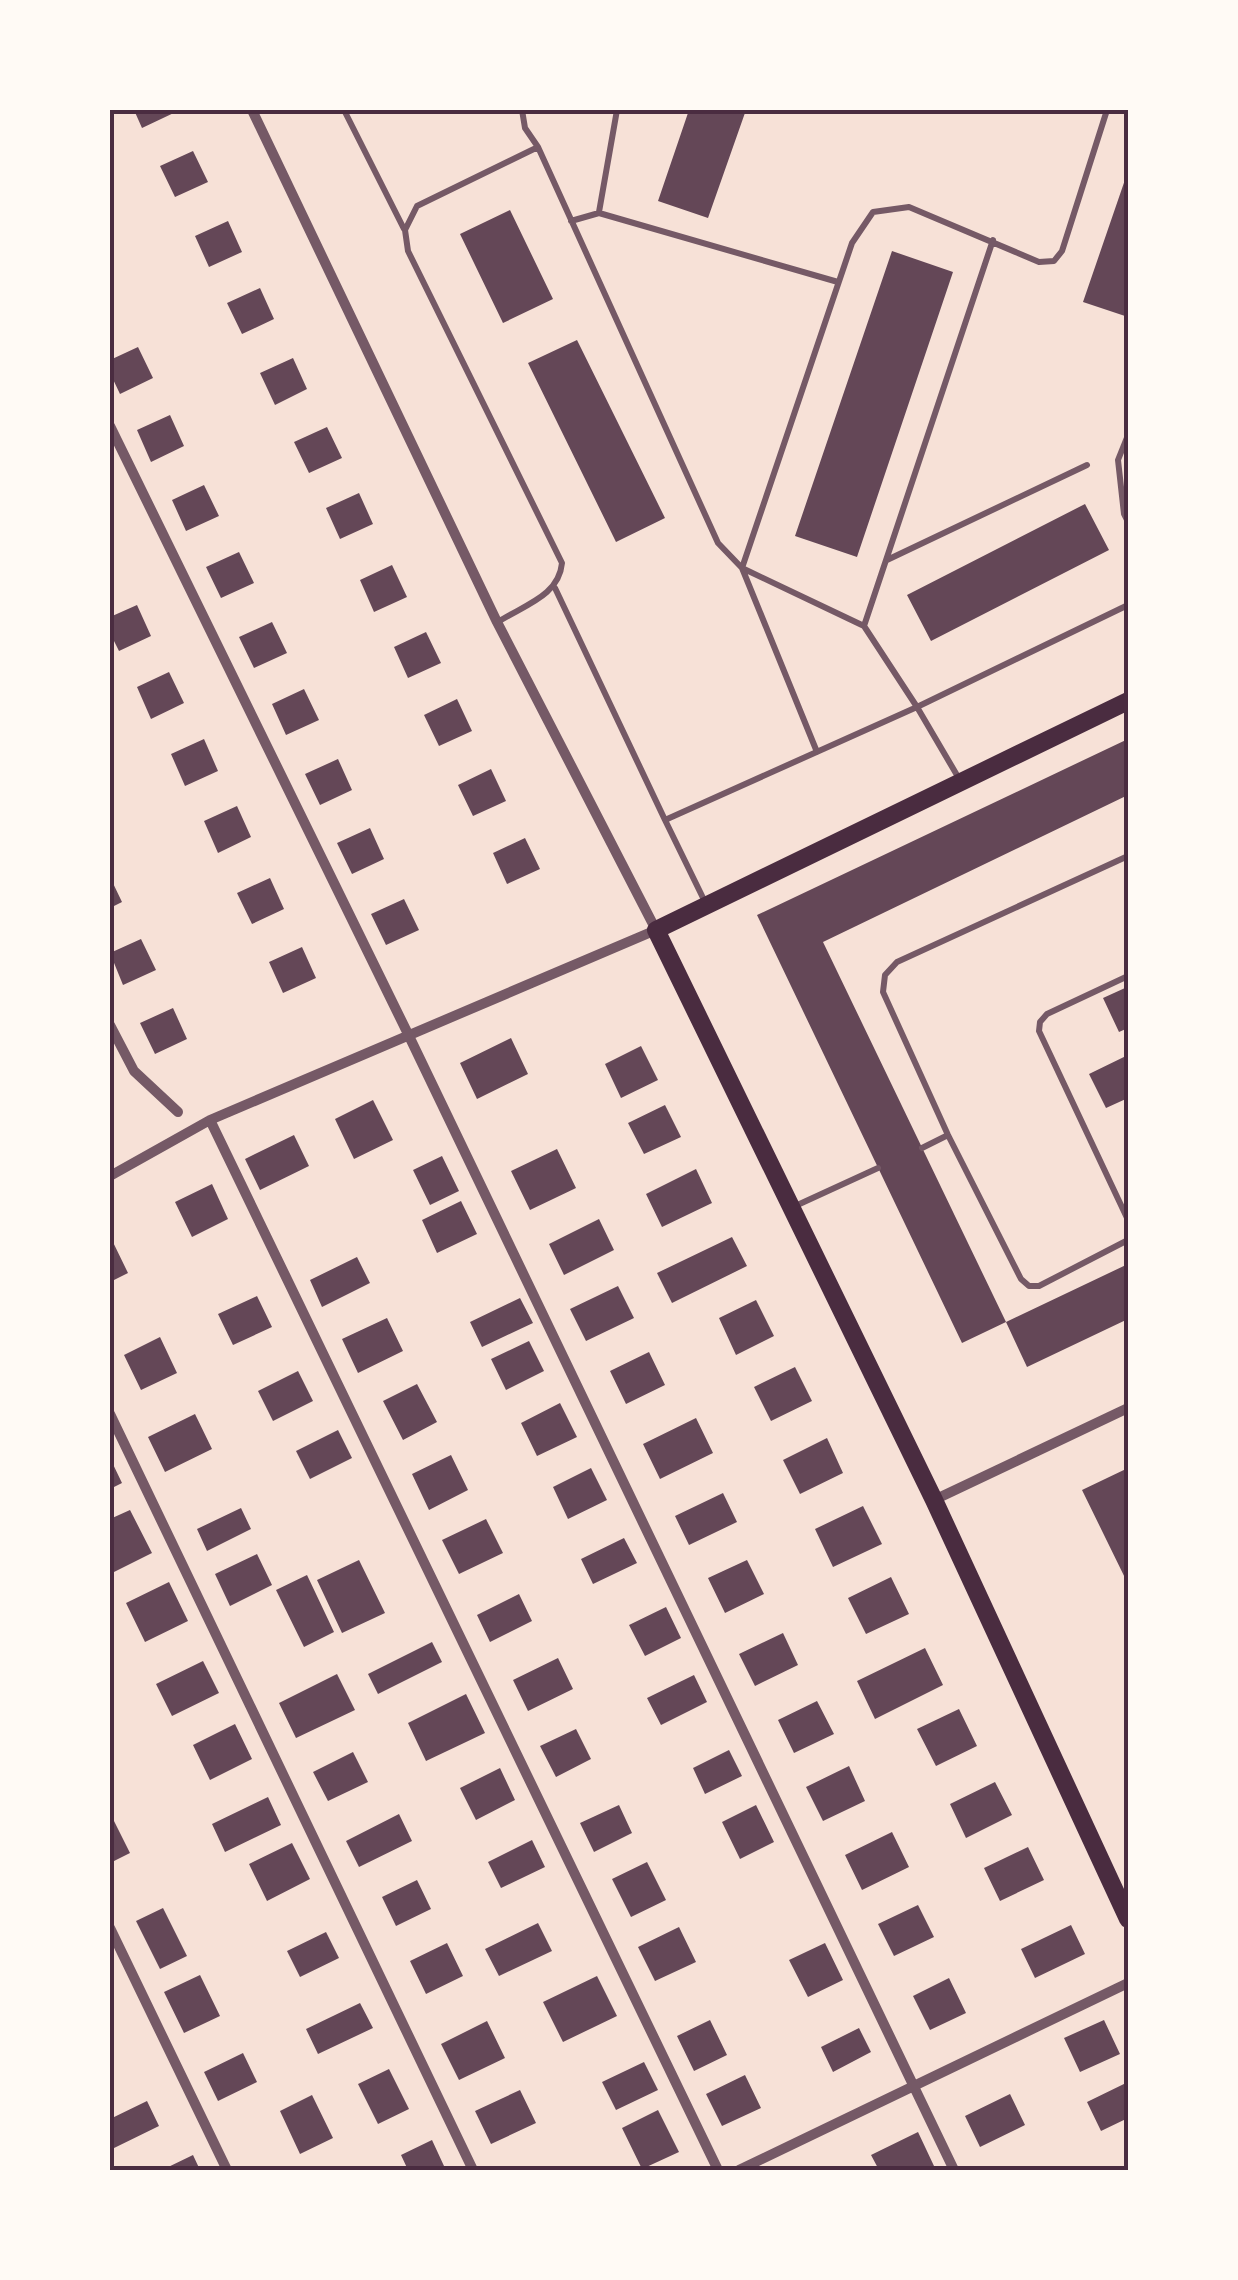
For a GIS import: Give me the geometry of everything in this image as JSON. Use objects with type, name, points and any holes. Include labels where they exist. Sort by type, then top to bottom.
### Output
[{"type":"main road","points":[[1128,701],[656,930],[934,1500],[1128,1919]]},
{"type":"street","points":[[110,1176],[210,1120],[656,930],[497,622],[252,110]]},
{"type":"street","points":[[110,426],[409,1036],[954,2170]]},
{"type":"street","points":[[110,1024],[134,1071],[178,1112]]},
{"type":"street","points":[[210,1120],[718,2170]]},
{"type":"street","points":[[934,1500],[1128,1408]]},
{"type":"street","points":[[110,1414],[473,2170]]},
{"type":"street","points":[[110,1928],[227,2170]]},
{"type":"street","points":[[738,2170],[1128,1983]]},
{"type":"lane","points":[[344,110],[405,230],[408,250],[560,556],[561,577],[554,588],[497,622]]},
{"type":"lane","points":[[522,110],[525,128],[538,147],[718,543],[742,568],[864,626],[917,706],[961,783]]},
{"type":"lane","points":[[599,212],[616,110]]},
{"type":"lane","points":[[816,752],[742,568],[852,243],[874,212],[909,207],[1039,262],[1054,261],[1062,251],[1108,110]]},
{"type":"lane","points":[[405,230],[417,206],[538,147]]},
{"type":"lane","points":[[572,221],[599,212],[838,282]]},
{"type":"lane","points":[[864,626],[993,240]]},
{"type":"lane","points":[[1128,435],[1118,460],[1128,522]]},
{"type":"lane","points":[[887,560],[1087,464]]},
{"type":"lane","points":[[554,588],[706,904]]},
{"type":"lane","points":[[665,820],[917,706],[1128,604]]},
{"type":"lane","points":[[1128,856],[896,962],[885,975],[882,992],[1021,1279],[1029,1286],[1040,1286],[1128,1240]]},
{"type":"lane","points":[[1128,976],[1047,1014],[1040,1022],[1039,1032],[1128,1220]]},
{"type":"lane","points":[[922,1148],[948,1135]]},
{"type":"lane","points":[[793,1207],[878,1168]]},
{"type":"building","points":[[134,110],[180,110],[142,128]]},
{"type":"building","points":[[689,110],[746,110],[708,218],[658,201]]},
{"type":"building","points":[[193,151],[208,182],[175,197],[160,166]]},
{"type":"building","points":[[1128,171],[1128,317],[1083,302]]},
{"type":"building","points":[[510,210],[553,299],[503,323],[460,234]]},
{"type":"building","points":[[228,221],[242,252],[209,267],[195,236]]},
{"type":"building","points":[[892,251],[953,272],[857,557],[795,536]]},
{"type":"building","points":[[260,288],[274,319],[242,334],[227,303]]},
{"type":"building","points":[[577,340],[665,518],[616,542],[528,363]]},
{"type":"building","points":[[138,347],[153,378],[120,394],[110,373],[110,360]]},
{"type":"building","points":[[293,358],[307,389],[275,405],[260,373]]},
{"type":"building","points":[[170,415],[184,446],[151,462],[137,430]]},
{"type":"building","points":[[327,427],[342,458],[309,473],[294,442]]},
{"type":"building","points":[[204,485],[219,516],[186,531],[172,500]]},
{"type":"building","points":[[359,493],[373,524],[340,539],[326,508]]},
{"type":"building","points":[[1085,504],[1109,550],[931,641],[907,595]]},
{"type":"building","points":[[239,552],[254,583],[221,598],[206,567]]},
{"type":"building","points":[[392,565],[407,597],[374,612],[360,580]]},
{"type":"building","points":[[137,605],[151,636],[119,651],[110,633],[110,617]]},
{"type":"building","points":[[272,622],[287,653],[254,668],[239,637]]},
{"type":"building","points":[[426,632],[441,663],[408,678],[394,647]]},
{"type":"building","points":[[169,672],[184,703],[151,719],[137,687]]},
{"type":"building","points":[[304,689],[319,720],[286,735],[272,704]]},
{"type":"building","points":[[457,699],[472,731],[439,746],[424,715]]},
{"type":"building","points":[[204,739],[218,771],[185,786],[171,754]]},
{"type":"building","points":[[1128,739],[1128,795],[823,942],[1006,1322],[962,1343],[757,915]]},
{"type":"building","points":[[338,759],[352,790],[320,805],[305,774]]},
{"type":"building","points":[[491,769],[506,801],[473,816],[458,785]]},
{"type":"building","points":[[237,806],[251,837],[218,853],[204,821]]},
{"type":"building","points":[[370,828],[384,859],[352,874],[337,843]]},
{"type":"building","points":[[525,838],[540,869],[507,884],[493,853]]},
{"type":"building","points":[[110,877],[122,902],[110,908]]},
{"type":"building","points":[[270,878],[284,909],[252,924],[237,893]]},
{"type":"building","points":[[404,899],[419,930],[386,945],[371,914]]},
{"type":"building","points":[[141,939],[156,970],[123,985],[110,953]]},
{"type":"building","points":[[302,947],[316,978],[283,993],[269,962]]},
{"type":"building","points":[[1125,988],[1128,1028],[1119,1032],[1103,998]]},
{"type":"building","points":[[173,1008],[187,1039],[155,1054],[140,1023]]},
{"type":"building","points":[[511,1038],[528,1074],[477,1099],[460,1063]]},
{"type":"building","points":[[641,1046],[658,1080],[621,1098],[605,1064]]},
{"type":"building","points":[[1128,1055],[1128,1098],[1106,1108],[1089,1074]]},
{"type":"building","points":[[373,1100],[393,1140],[354,1159],[335,1119]]},
{"type":"building","points":[[665,1105],[681,1137],[644,1154],[628,1123]]},
{"type":"building","points":[[294,1135],[309,1166],[260,1190],[245,1159]]},
{"type":"building","points":[[557,1149],[576,1188],[530,1210],[511,1171]]},
{"type":"building","points":[[442,1156],[459,1191],[430,1205],[413,1170]]},
{"type":"building","points":[[696,1169],[712,1203],[662,1227],[646,1194]]},
{"type":"building","points":[[212,1184],[228,1219],[192,1237],[175,1202]]},
{"type":"building","points":[[461,1201],[477,1234],[437,1253],[422,1220]]},
{"type":"building","points":[[599,1219],[614,1250],[564,1275],[549,1244]]},
{"type":"building","points":[[110,1236],[128,1273],[110,1282]]},
{"type":"building","points":[[732,1237],[747,1266],[672,1303],[657,1273]]},
{"type":"building","points":[[357,1257],[370,1283],[322,1307],[310,1280]]},
{"type":"building","points":[[1128,1264],[1128,1319],[1027,1367],[1006,1322]]},
{"type":"building","points":[[618,1286],[634,1318],[586,1341],[570,1309]]},
{"type":"building","points":[[257,1296],[272,1327],[233,1345],[218,1314]]},
{"type":"building","points":[[520,1298],[533,1323],[482,1347],[470,1322]]},
{"type":"building","points":[[756,1300],[774,1336],[736,1355],[719,1318]]},
{"type":"building","points":[[387,1318],[403,1351],[358,1373],[342,1339]]},
{"type":"building","points":[[160,1337],[177,1373],[141,1390],[124,1355]]},
{"type":"building","points":[[529,1341],[544,1371],[506,1390],[491,1359]]},
{"type":"building","points":[[649,1352],[665,1385],[626,1404],[610,1371]]},
{"type":"building","points":[[795,1367],[812,1401],[771,1421],[754,1387]]},
{"type":"building","points":[[298,1371],[313,1401],[273,1421],[258,1391]]},
{"type":"building","points":[[417,1384],[437,1422],[403,1440],[383,1401]]},
{"type":"building","points":[[560,1403],[577,1437],[537,1456],[521,1423]]},
{"type":"building","points":[[195,1414],[212,1449],[165,1472],[148,1437]]},
{"type":"building","points":[[696,1418],[713,1453],[660,1479],[643,1444]]},
{"type":"building","points":[[338,1430],[352,1458],[310,1479],[296,1451]]},
{"type":"building","points":[[827,1438],[843,1473],[800,1494],[783,1460]]},
{"type":"building","points":[[451,1455],[468,1490],[429,1510],[412,1474]]},
{"type":"building","points":[[110,1458],[122,1483],[110,1489]]},
{"type":"building","points":[[591,1468],[607,1500],[568,1519],[553,1487]]},
{"type":"building","points":[[1128,1468],[1128,1584],[1082,1490]]},
{"type":"building","points":[[723,1493],[737,1522],[689,1545],[675,1516]]},
{"type":"building","points":[[863,1506],[882,1544],[833,1567],[815,1529]]},
{"type":"building","points":[[241,1508],[251,1529],[207,1551],[197,1529]]},
{"type":"building","points":[[130,1510],[152,1553],[114,1572],[110,1565],[110,1519]]},
{"type":"building","points":[[486,1519],[503,1553],[459,1574],[442,1540]]},
{"type":"building","points":[[624,1538],[637,1563],[593,1584],[581,1559]]},
{"type":"building","points":[[257,1554],[272,1585],[230,1606],[215,1574]]},
{"type":"building","points":[[359,1560],[385,1613],[342,1633],[317,1580]]},
{"type":"building","points":[[747,1560],[764,1594],[725,1613],[708,1578]]},
{"type":"building","points":[[307,1575],[334,1632],[304,1647],[276,1590]]},
{"type":"building","points":[[891,1577],[909,1614],[866,1634],[848,1598]]},
{"type":"building","points":[[169,1582],[188,1621],[145,1642],[126,1603]]},
{"type":"building","points":[[519,1594],[532,1621],[490,1642],[477,1615]]},
{"type":"building","points":[[666,1607],[681,1638],[645,1656],[629,1625]]},
{"type":"building","points":[[783,1633],[798,1665],[755,1686],[739,1654]]},
{"type":"building","points":[[432,1642],[442,1662],[378,1694],[368,1674]]},
{"type":"building","points":[[925,1648],[943,1685],[875,1719],[857,1681]]},
{"type":"building","points":[[558,1658],[573,1689],[528,1711],[513,1680]]},
{"type":"building","points":[[203,1661],[219,1693],[172,1716],[156,1684]]},
{"type":"building","points":[[337,1674],[355,1710],[296,1738],[279,1703]]},
{"type":"building","points":[[694,1675],[707,1702],[661,1725],[647,1698]]},
{"type":"building","points":[[466,1694],[485,1733],[426,1761],[408,1723]]},
{"type":"building","points":[[817,1701],[834,1734],[794,1753],[778,1720]]},
{"type":"building","points":[[959,1709],[977,1746],[936,1766],[917,1729]]},
{"type":"building","points":[[235,1724],[252,1759],[210,1780],[193,1745]]},
{"type":"building","points":[[576,1729],[591,1759],[556,1777],[540,1746]]},
{"type":"building","points":[[729,1750],[742,1776],[705,1794],[693,1768]]},
{"type":"building","points":[[353,1752],[368,1782],[328,1801],[313,1772]]},
{"type":"building","points":[[849,1766],[865,1801],[823,1821],[806,1787]]},
{"type":"building","points":[[500,1768],[515,1800],[476,1820],[460,1788]]},
{"type":"building","points":[[995,1782],[1012,1815],[966,1838],[950,1804]]},
{"type":"building","points":[[268,1797],[281,1825],[225,1852],[212,1824]]},
{"type":"building","points":[[619,1805],[632,1833],[594,1852],[580,1823]]},
{"type":"building","points":[[756,1805],[774,1842],[740,1859],[722,1822]]},
{"type":"building","points":[[110,1813],[130,1853],[110,1863]]},
{"type":"building","points":[[399,1814],[412,1841],[359,1867],[346,1841]]},
{"type":"building","points":[[892,1832],[909,1867],[862,1890],[845,1855]]},
{"type":"building","points":[[532,1840],[545,1867],[501,1888],[488,1862]]},
{"type":"building","points":[[292,1843],[310,1879],[267,1901],[249,1864]]},
{"type":"building","points":[[1028,1847],[1044,1880],[1000,1901],[984,1868]]},
{"type":"building","points":[[647,1862],[666,1900],[631,1917],[612,1879]]},
{"type":"building","points":[[417,1880],[431,1909],[396,1926],[382,1897]]},
{"type":"building","points":[[918,1905],[934,1937],[894,1956],[878,1924]]},
{"type":"building","points":[[163,1908],[187,1956],[160,1969],[136,1921]]},
{"type":"building","points":[[538,1923],[552,1951],[499,1976],[485,1949]]},
{"type":"building","points":[[1071,1925],[1085,1954],[1035,1978],[1021,1949]]},
{"type":"building","points":[[679,1927],[696,1962],[655,1981],[638,1947]]},
{"type":"building","points":[[326,1932],[339,1958],[300,1977],[287,1951]]},
{"type":"building","points":[[447,1943],[463,1976],[426,1994],[410,1961]]},
{"type":"building","points":[[825,1943],[843,1980],[808,1997],[789,1960]]},
{"type":"building","points":[[200,1975],[220,2016],[184,2033],[164,1992]]},
{"type":"building","points":[[597,1976],[617,2016],[563,2042],[543,2002]]},
{"type":"building","points":[[949,1978],[966,2013],[930,2030],[913,1996]]},
{"type":"building","points":[[360,2003],[373,2028],[318,2054],[306,2029]]},
{"type":"building","points":[[710,2020],[727,2055],[694,2071],[677,2036]]},
{"type":"building","points":[[1104,2020],[1120,2054],[1080,2072],[1064,2038]]},
{"type":"building","points":[[487,2021],[505,2058],[459,2080],[441,2044]]},
{"type":"building","points":[[859,2028],[871,2052],[833,2072],[821,2047]]},
{"type":"building","points":[[243,2053],[257,2082],[218,2101],[204,2072]]},
{"type":"building","points":[[644,2062],[658,2090],[616,2110],[602,2082]]},
{"type":"building","points":[[389,2069],[409,2109],[378,2124],[358,2084]]},
{"type":"building","points":[[745,2075],[761,2108],[722,2126],[706,2094]]},
{"type":"building","points":[[1128,2082],[1128,2118],[1101,2131],[1087,2102]]},
{"type":"building","points":[[520,2090],[536,2123],[491,2144],[475,2111]]},
{"type":"building","points":[[1010,2094],[1025,2125],[980,2147],[965,2116]]},
{"type":"building","points":[[312,2095],[333,2138],[300,2154],[280,2111]]},
{"type":"building","points":[[147,2101],[159,2126],[110,2150],[110,2119]]},
{"type":"building","points":[[658,2110],[679,2152],[642,2169],[622,2128]]},
{"type":"building","points":[[918,2132],[934,2166],[926,2170],[879,2170],[871,2155]]},
{"type":"building","points":[[432,2140],[444,2166],[436,2170],[408,2170],[401,2155]]},
{"type":"building","points":[[193,2155],[200,2170],[162,2170]]}]
